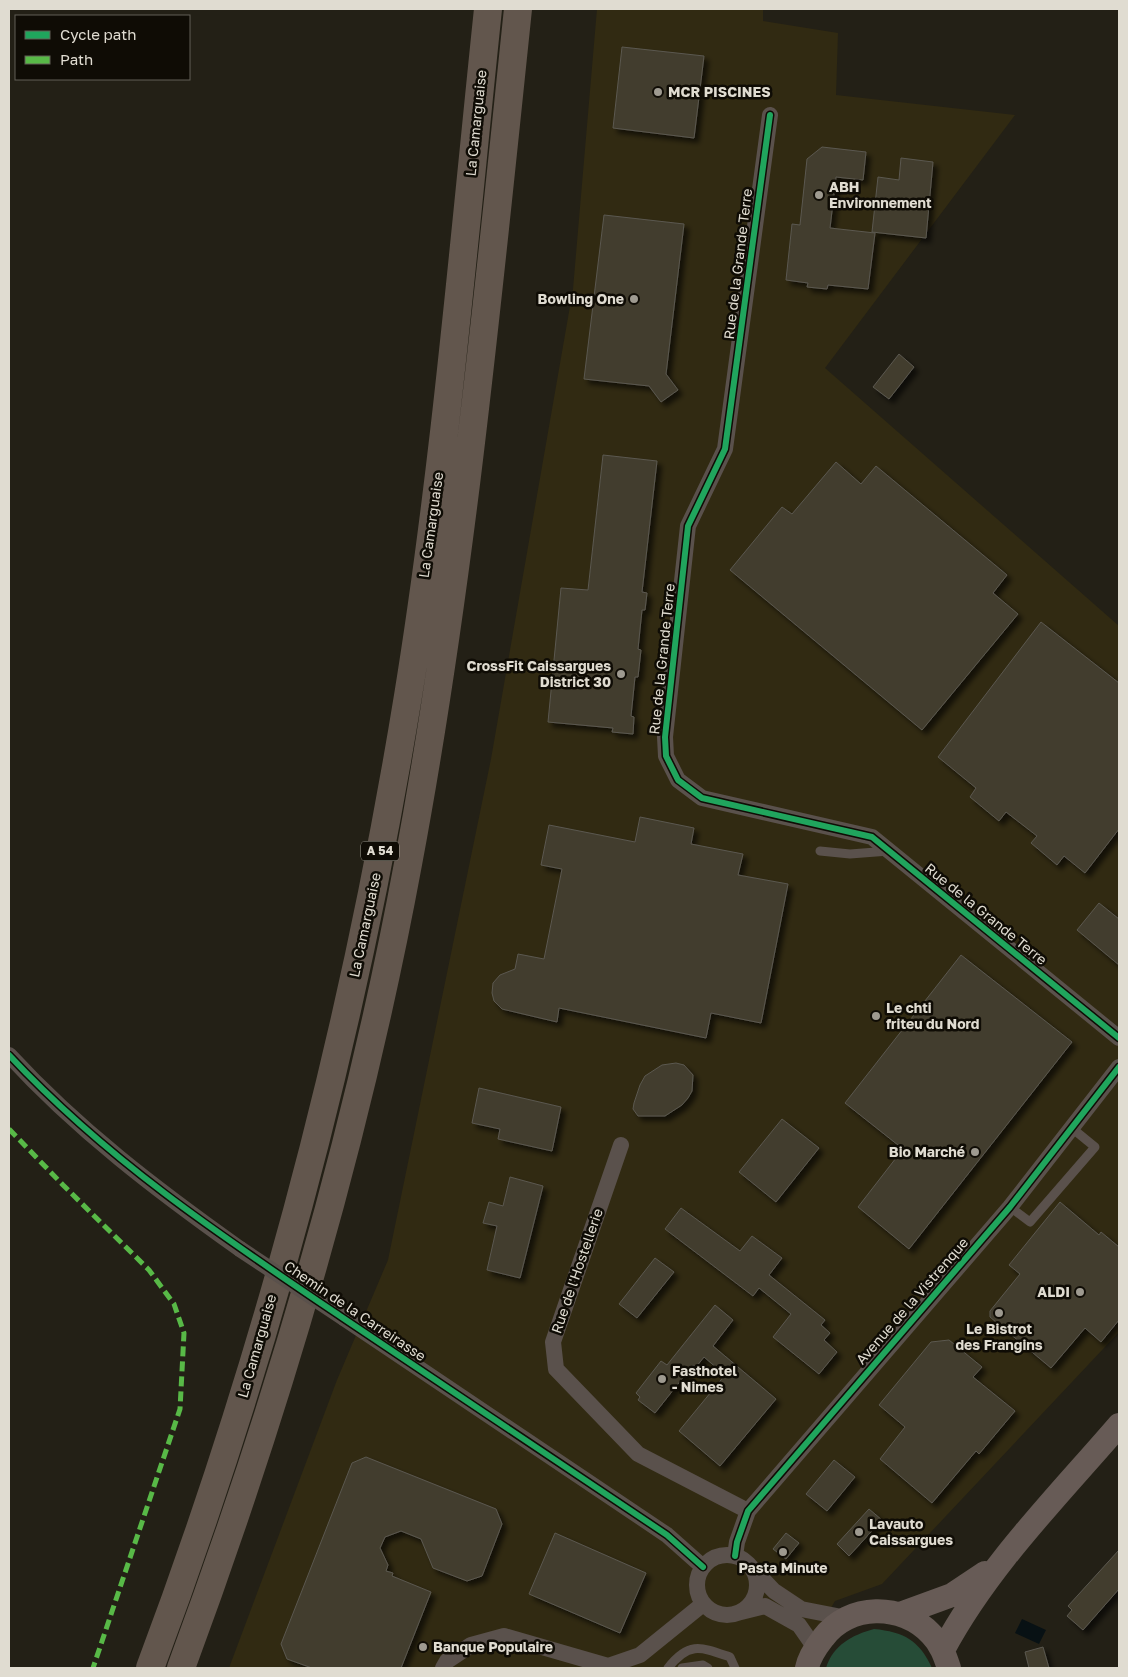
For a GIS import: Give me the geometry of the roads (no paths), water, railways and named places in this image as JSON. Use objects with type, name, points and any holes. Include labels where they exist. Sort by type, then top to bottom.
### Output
[{"type":"highway","name":"La Camarguaise","points":[[150,1668],[185,1574],[255,1358],[304,1183],[346,1018],[378,863],[408,693],[436,490],[488,9]]},
{"type":"highway","name":"La Camarguaise","points":[[181,1668],[248,1483],[282,1378],[334,1193],[374,1027],[406,876],[437,700],[465,491],[518,9]]},
{"type":"main road","points":[[946,1659],[965,1610],[1002,1560],[1119,1425]]},
{"type":"main road","points":[[900,1614],[952,1595],[1002,1560]]},
{"type":"main road","points":[[811,1658],[828,1630],[847,1618],[864,1612],[882,1611],[900,1614],[918,1622],[932,1634],[946,1659]]},
{"type":"street","name":"Rue de la Grande Terre","points":[[770,115],[725,449],[688,526],[665,737],[666,756],[678,780],[702,798],[872,837],[1119,1038]]},
{"type":"street","name":"Chemin de la Carreirasse","points":[[9,1055],[109,1152],[163,1194],[240,1249],[667,1535],[703,1567]]},
{"type":"street","name":"Avenue de la Vistrenque","points":[[736,1556],[737,1542],[748,1511],[1010,1206],[1073,1129],[1119,1067]]},
{"type":"street","name":"Rue de l'Hostellerie","points":[[621,1145],[553,1342],[556,1369],[638,1454],[748,1511]]},
{"type":"street","points":[[811,1658],[799,1625],[765,1606],[724,1616],[716,1614],[703,1604],[698,1595],[697,1585],[703,1567],[718,1556],[736,1556],[751,1567],[774,1591],[801,1609],[847,1618]]},
{"type":"street","points":[[737,1614],[745,1609],[756,1594],[757,1585],[751,1567]]},
{"type":"street","points":[[443,1668],[447,1661],[472,1645],[504,1636],[608,1666],[633,1663],[640,1655],[703,1604]]},
{"type":"lane","points":[[820,850],[850,854],[889,851]]},
{"type":"lane","points":[[1010,1206],[1030,1222],[1095,1147],[1073,1129]]},
{"type":"lane","points":[[668,1668],[679,1654],[701,1647],[730,1657],[735,1668]]},
{"type":"lane","points":[[682,1668],[704,1665],[708,1668]]},
{"type":"place","name":"MCR PISCINES","points":[[658,92]]},
{"type":"place","name":"ABH Environnement","points":[[819,195]]},
{"type":"place","name":"Bowling One","points":[[634,299]]},
{"type":"place","name":"CrossFit Caissargues District 30","points":[[621,674]]},
{"type":"place","name":"Le chti friteu du Nord","points":[[876,1016]]},
{"type":"place","name":"Bio Marché","points":[[975,1152]]},
{"type":"place","name":"ALDI","points":[[1080,1292]]},
{"type":"place","name":"Le Bistrot des Frangins","points":[[999,1313]]},
{"type":"place","name":"Fasthotel - Nimes","points":[[662,1379]]},
{"type":"place","name":"Lavauto Caissargues","points":[[859,1532]]},
{"type":"place","name":"Pasta Minute","points":[[783,1552]]},
{"type":"place","name":"Banque Populaire","points":[[423,1647]]}]
